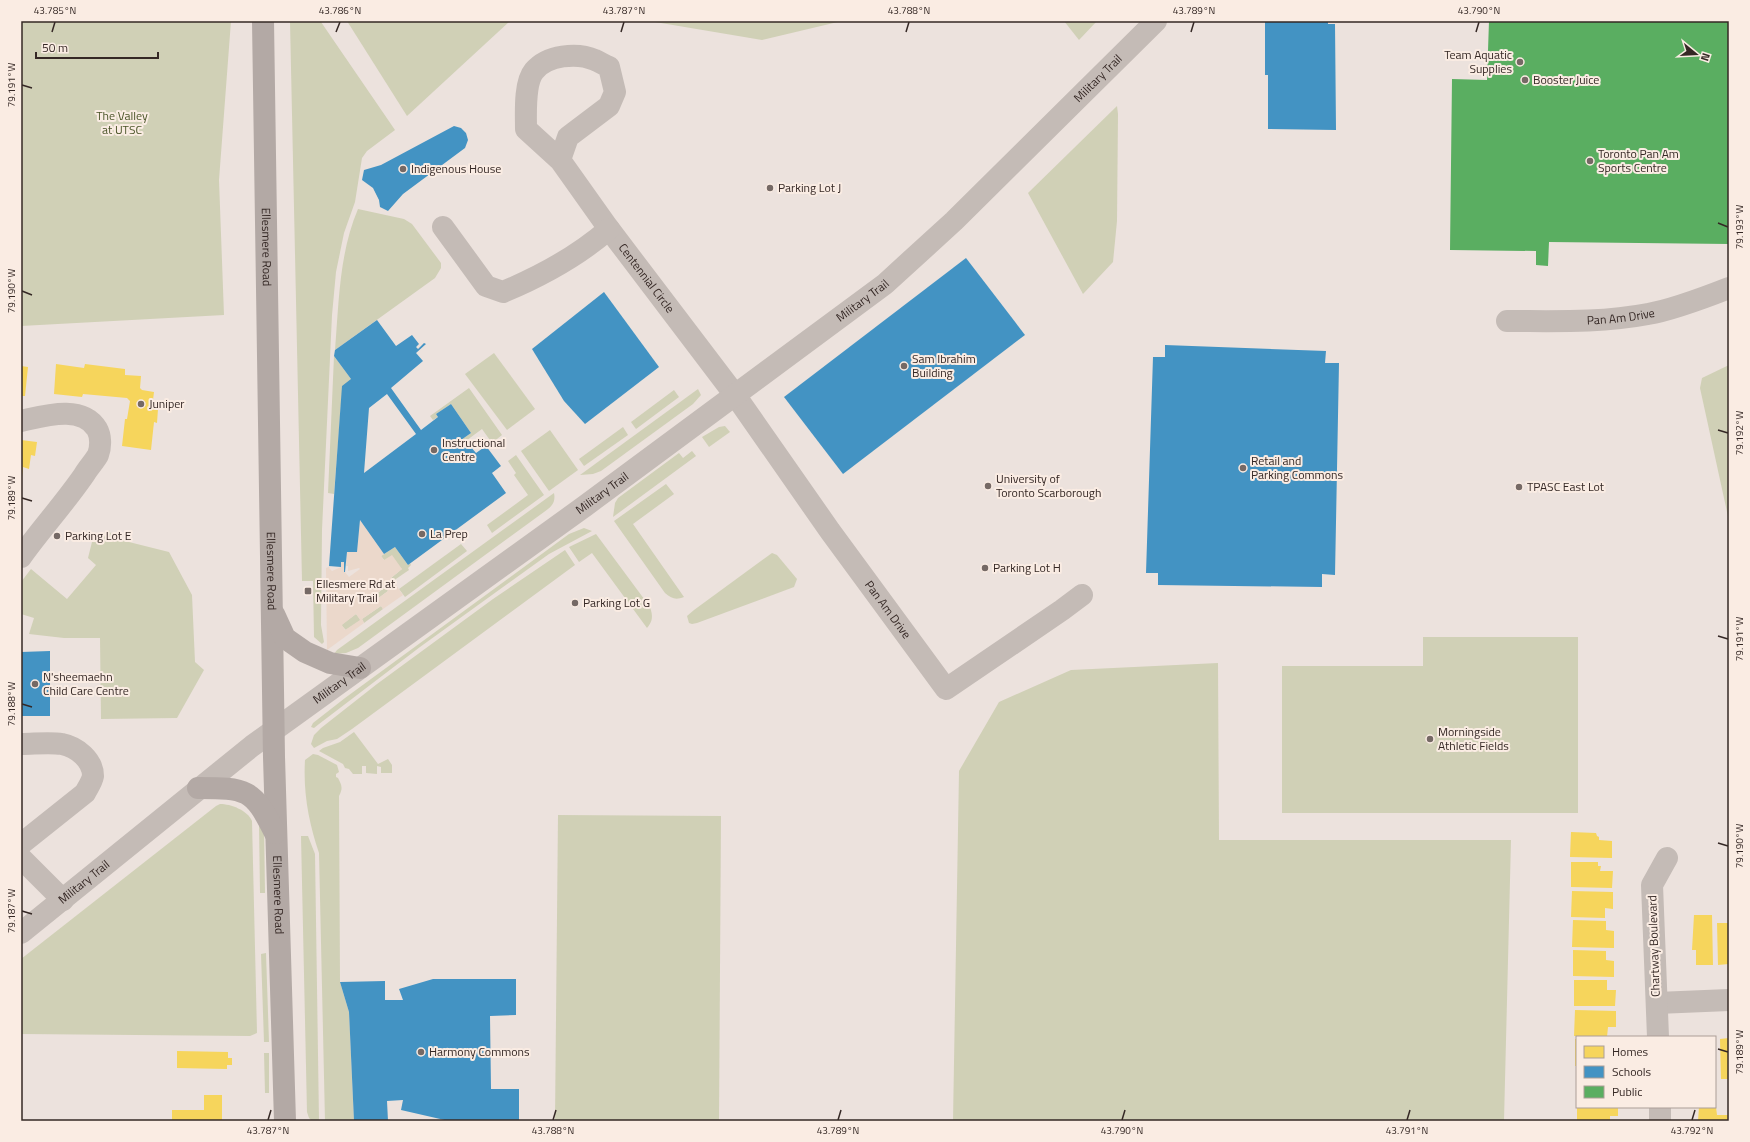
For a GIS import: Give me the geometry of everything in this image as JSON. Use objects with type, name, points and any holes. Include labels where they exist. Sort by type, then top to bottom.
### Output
[{"type":"main road","name":"Ellesmere Road","points":[[263,21],[274,730],[285,1121]]},
{"type":"main road","points":[[273,611],[285,638],[305,652],[330,663],[360,668]]},
{"type":"main road","points":[[198,788],[232,788],[247,794],[260,807],[277,837]]},
{"type":"street","name":"Military Trail","points":[[21,933],[198,788],[274,730],[735,395],[885,284],[954,221],[1156,21]]},
{"type":"street","name":"Centennial Circle","points":[[560,160],[568,137],[609,106],[615,92],[609,68],[594,59],[577,56],[552,58],[534,71],[525,101],[526,129],[560,160],[610,230],[735,395]]},
{"type":"street","points":[[443,227],[486,286],[503,292],[526,283],[594,242],[610,230]]},
{"type":"street","name":"Pan Am Drive","points":[[1507,321],[1581,322],[1649,314],[1729,288]]},
{"type":"street","name":"Pan Am Drive","points":[[735,395],[830,531],[946,689],[1082,595]]},
{"type":"street","points":[[21,421],[40,417],[77,414],[91,420],[100,434],[101,441],[98,455],[21,558]]},
{"type":"street","points":[[21,744],[62,744],[82,754],[88,761],[93,775],[92,781],[85,793],[21,844]]},
{"type":"street","points":[[21,858],[63,900]]},
{"type":"street","name":"Chartway Boulevard","points":[[1658,1036],[1652,885],[1667,858]]},
{"type":"street","points":[[1657,1002],[1729,1000]]},
{"type":"street","points":[[1660,1108],[1660,1121]]},
{"type":"green space","name":"The Valley at UTSC","points":[[21,21],[231,21],[219,180],[224,315],[21,326]]},
{"type":"green space","points":[[290,21],[322,21],[321,22],[395,130],[367,151],[362,158],[355,202],[344,233],[336,272],[332,315],[322,530],[321,625],[324,642],[322,644],[314,637],[313,581],[302,581]]},
{"type":"green space","points":[[347,21],[510,21],[407,116]]},
{"type":"green space","points":[[649,21],[842,21],[762,40]]},
{"type":"green space","points":[[1064,21],[1097,21],[1079,40]]},
{"type":"green space","points":[[1117,106],[1117,221],[1113,262],[1083,294],[1028,193]]},
{"type":"green space","points":[[358,209],[404,219],[412,224],[441,263],[441,268],[435,278],[335,350],[343,261]]},
{"type":"green space","points":[[494,353],[535,409],[507,430],[465,374]]},
{"type":"green space","points":[[334,356],[351,379],[341,404],[334,494],[328,493]]},
{"type":"green space","points":[[1729,365],[1729,521],[1700,388],[1702,378]]},
{"type":"green space","points":[[469,388],[502,435],[492,443],[482,429],[463,443],[461,440],[471,433],[451,404],[436,414],[438,417],[433,420],[430,416]]},
{"type":"green space","points":[[698,389],[701,395],[693,404],[601,471],[593,474],[580,475]]},
{"type":"green space","points":[[674,390],[679,397],[636,429],[631,422]]},
{"type":"green space","points":[[725,426],[730,432],[709,447],[702,437],[719,427]]},
{"type":"green space","points":[[623,427],[628,435],[584,466],[579,459]]},
{"type":"green space","points":[[550,430],[578,470],[549,491],[521,451]]},
{"type":"green space","points":[[692,451],[696,456],[613,517],[615,503],[618,498],[679,453],[683,458]]},
{"type":"green space","points":[[516,455],[544,495],[492,533],[487,525],[528,495],[514,475],[516,473],[508,461]]},
{"type":"green space","points":[[666,484],[674,494],[633,524],[684,597],[679,598],[672,598],[665,593],[614,521]]},
{"type":"green space","points":[[554,493],[554,502],[547,510],[358,648],[346,653],[334,654],[337,650]]},
{"type":"green space","points":[[584,528],[592,531],[549,554],[420,647],[314,728],[311,727],[313,723],[345,698],[569,534]]},
{"type":"green space","points":[[109,530],[113,538],[169,552],[192,595],[195,662],[204,670],[177,718],[101,719],[100,638],[64,638],[29,634],[34,618],[21,614],[21,582],[31,569],[67,599],[96,565],[88,558],[92,542]]},
{"type":"green space","points":[[596,534],[650,607],[652,618],[647,628],[592,553],[579,562],[569,547]]},
{"type":"green space","points":[[461,544],[467,551],[405,597],[399,589]]},
{"type":"green space","points":[[395,547],[408,565],[410,563],[411,565],[408,568],[409,570],[393,581],[391,578],[402,569],[385,561],[381,556]]},
{"type":"green space","points":[[565,550],[575,565],[352,729],[337,739],[327,741],[314,748],[311,744],[314,735],[321,728],[377,684],[493,599]]},
{"type":"green space","points":[[772,553],[777,555],[797,579],[794,587],[697,623],[689,623],[687,616],[694,610]]},
{"type":"green space","points":[[386,587],[388,591],[369,605],[366,601]]},
{"type":"green space","points":[[381,606],[383,609],[364,623],[362,619]]},
{"type":"green space","points":[[356,614],[361,620],[346,630],[341,625]]},
{"type":"green space","name":"Morningside Athletic Fields","points":[[1423,637],[1578,637],[1578,813],[1282,813],[1282,666],[1423,666]]},
{"type":"green space","points":[[1218,663],[1219,840],[1511,840],[1504,1121],[953,1121],[959,771],[999,702],[1071,670]]},
{"type":"green space","points":[[354,732],[378,764],[388,759],[392,765],[392,773],[381,773],[381,767],[377,766],[377,774],[366,773],[366,766],[362,766],[362,774],[353,774],[349,769],[345,768],[343,764],[319,751],[340,742]]},
{"type":"green space","points":[[313,754],[337,765],[339,772],[336,774],[336,777],[338,778],[342,787],[339,796],[340,982],[349,1012],[354,1121],[325,1121],[319,853],[312,830],[305,784],[305,760]]},
{"type":"green space","points":[[220,804],[238,808],[250,817],[252,821],[257,1033],[250,1036],[21,1034],[21,959]]},
{"type":"green space","points":[[558,815],[721,816],[719,1121],[555,1121]]},
{"type":"green space","points":[[259,825],[264,825],[265,893],[260,893]]},
{"type":"green space","points":[[301,836],[308,836],[315,854],[319,1121],[312,1121],[307,1112]]},
{"type":"green space","points":[[266,953],[269,1042],[264,1042],[261,954]]},
{"type":"green space","points":[[264,1053],[269,1053],[269,1093],[265,1093]]},
{"type":"shaded area","points":[[360,520],[384,554],[381,556],[384,560],[392,555],[402,569],[391,578],[403,595],[383,609],[381,606],[362,619],[364,623],[327,650],[326,568],[331,566],[329,568],[332,571],[341,567],[341,562],[344,562],[344,571],[349,577],[360,569],[348,571],[348,566],[346,566],[347,552],[357,552]],"holes":[[[385,587],[388,591],[369,605],[366,601]],[[356,614],[360,620],[345,630],[342,625]]]},
{"type":"building: Homes","name":"Juniper","points":[[56,364],[84,368],[85,364],[125,369],[125,375],[141,376],[140,388],[142,390],[154,392],[152,408],[158,409],[157,423],[154,422],[151,450],[122,446],[125,419],[127,419],[130,401],[127,398],[83,394],[82,397],[54,394]]},
{"type":"building: Homes","points":[[21,366],[28,367],[25,396],[21,396]]},
{"type":"building: Homes","points":[[21,440],[37,442],[35,456],[31,455],[29,469],[23,467],[22,477]]},
{"type":"building: Homes","points":[[1571,832],[1596,833],[1599,840],[1612,841],[1612,858],[1570,857]]},
{"type":"building: Homes","points":[[1571,862],[1598,862],[1598,866],[1601,866],[1600,871],[1613,871],[1612,888],[1571,887]]},
{"type":"building: Homes","points":[[1572,891],[1613,892],[1613,909],[1605,908],[1605,918],[1571,917]]},
{"type":"building: Homes","points":[[1694,915],[1712,915],[1713,965],[1696,965],[1696,950],[1692,950]]},
{"type":"building: Homes","points":[[1573,920],[1606,921],[1606,930],[1614,931],[1614,948],[1572,947]]},
{"type":"building: Homes","points":[[1717,923],[1729,923],[1729,964],[1718,965]]},
{"type":"building: Homes","points":[[1573,950],[1606,951],[1606,960],[1614,961],[1614,977],[1573,976]]},
{"type":"building: Homes","points":[[1574,980],[1607,980],[1607,990],[1616,990],[1615,1006],[1574,1006]]},
{"type":"building: Homes","points":[[1575,1010],[1616,1011],[1616,1027],[1608,1027],[1607,1036],[1574,1036]]},
{"type":"building: Homes","points":[[1729,1038],[1729,1079],[1721,1079],[1720,1039]]},
{"type":"building: Homes","points":[[1575,1039],[1576,1039],[1576,1066]]},
{"type":"building: Homes","points":[[177,1051],[228,1052],[228,1058],[232,1058],[232,1065],[227,1065],[227,1069],[177,1068]]},
{"type":"building: Homes","points":[[204,1095],[222,1095],[222,1121],[172,1121],[172,1110],[204,1110]]},
{"type":"building: Homes","points":[[1716,1107],[1717,1115],[1729,1115],[1729,1121],[1698,1121],[1699,1108]]},
{"type":"building: Homes","points":[[1577,1108],[1618,1108],[1618,1116],[1610,1116],[1610,1121],[1577,1121]]},
{"type":"building: Schools","points":[[1265,21],[1328,21],[1328,24],[1335,24],[1336,130],[1268,129],[1268,75],[1265,75]]},
{"type":"building: Schools","name":"Indigenous House","points":[[454,126],[461,128],[466,133],[468,140],[465,148],[403,194],[388,211],[380,207],[379,200],[373,188],[362,180],[364,170],[381,165]]},
{"type":"building: Schools","name":"Sam Ibrahim Building","points":[[966,258],[1025,335],[843,474],[784,397]]},
{"type":"building: Schools","points":[[604,292],[659,367],[585,424],[564,401],[532,349]]},
{"type":"building: Schools","name":"Instructional Centre","points":[[377,320],[396,346],[412,335],[419,344],[416,347],[418,349],[424,343],[426,344],[416,353],[423,361],[391,388],[421,430],[438,417],[436,414],[451,404],[471,433],[461,440],[463,443],[466,441],[476,453],[486,446],[501,466],[492,473],[506,493],[408,565],[395,547],[384,554],[360,520],[357,552],[347,552],[345,572],[344,562],[341,562],[341,567],[329,566],[342,386],[351,379],[334,356],[335,350]],"holes":[[[387,394],[416,434],[364,473],[369,408]]]},
{"type":"building: Schools","name":"Retail and Parking Commons","points":[[1165,345],[1326,351],[1325,363],[1339,363],[1335,575],[1322,574],[1322,587],[1158,585],[1158,573],[1146,573],[1153,357],[1165,357]]},
{"type":"building: Schools","name":"N'sheemaehn Child Care Centre","points":[[50,651],[50,716],[21,716],[21,652]]},
{"type":"building: Schools","name":"Harmony Commons","points":[[433,979],[516,979],[516,1015],[490,1016],[491,1089],[519,1089],[519,1121],[449,1121],[401,1110],[403,1100],[387,1101],[388,1121],[354,1121],[349,1012],[340,982],[385,981],[385,1000],[403,1000],[399,989]]},
{"type":"building: Public","name":"Toronto Pan Am Sports Centre","points":[[1489,21],[1729,21],[1729,244],[1549,242],[1548,266],[1536,265],[1536,251],[1450,250],[1452,79],[1487,80]]},
{"type":"place","name":"Team Aquatic Supplies","points":[[1520,62]]},
{"type":"place","name":"Booster Juice","points":[[1525,80]]},
{"type":"place","name":"Toronto Pan Am Sports Centre","points":[[1590,161]]},
{"type":"place","name":"Indigenous House","points":[[403,169]]},
{"type":"place","name":"Parking Lot J","points":[[770,188]]},
{"type":"place","name":"Sam Ibrahim Building","points":[[904,366]]},
{"type":"place","name":"Juniper","points":[[141,404]]},
{"type":"place","name":"Instructional Centre","points":[[434,450]]},
{"type":"place","name":"Retail and Parking Commons","points":[[1243,468]]},
{"type":"place","name":"University of Toronto Scarborough","points":[[988,486]]},
{"type":"place","name":"TPASC East Lot","points":[[1519,487]]},
{"type":"place","name":"La Prep","points":[[422,534]]},
{"type":"place","name":"Parking Lot E","points":[[57,536]]},
{"type":"place","name":"Parking Lot H","points":[[985,568]]},
{"type":"place","name":"Ellesmere Rd at Military Trail","points":[[308,591]]},
{"type":"place","name":"Parking Lot G","points":[[575,603]]},
{"type":"place","name":"N'sheemaehn Child Care Centre","points":[[35,684]]},
{"type":"place","name":"Morningside Athletic Fields","points":[[1430,739]]},
{"type":"place","name":"Harmony Commons","points":[[421,1052]]}]
